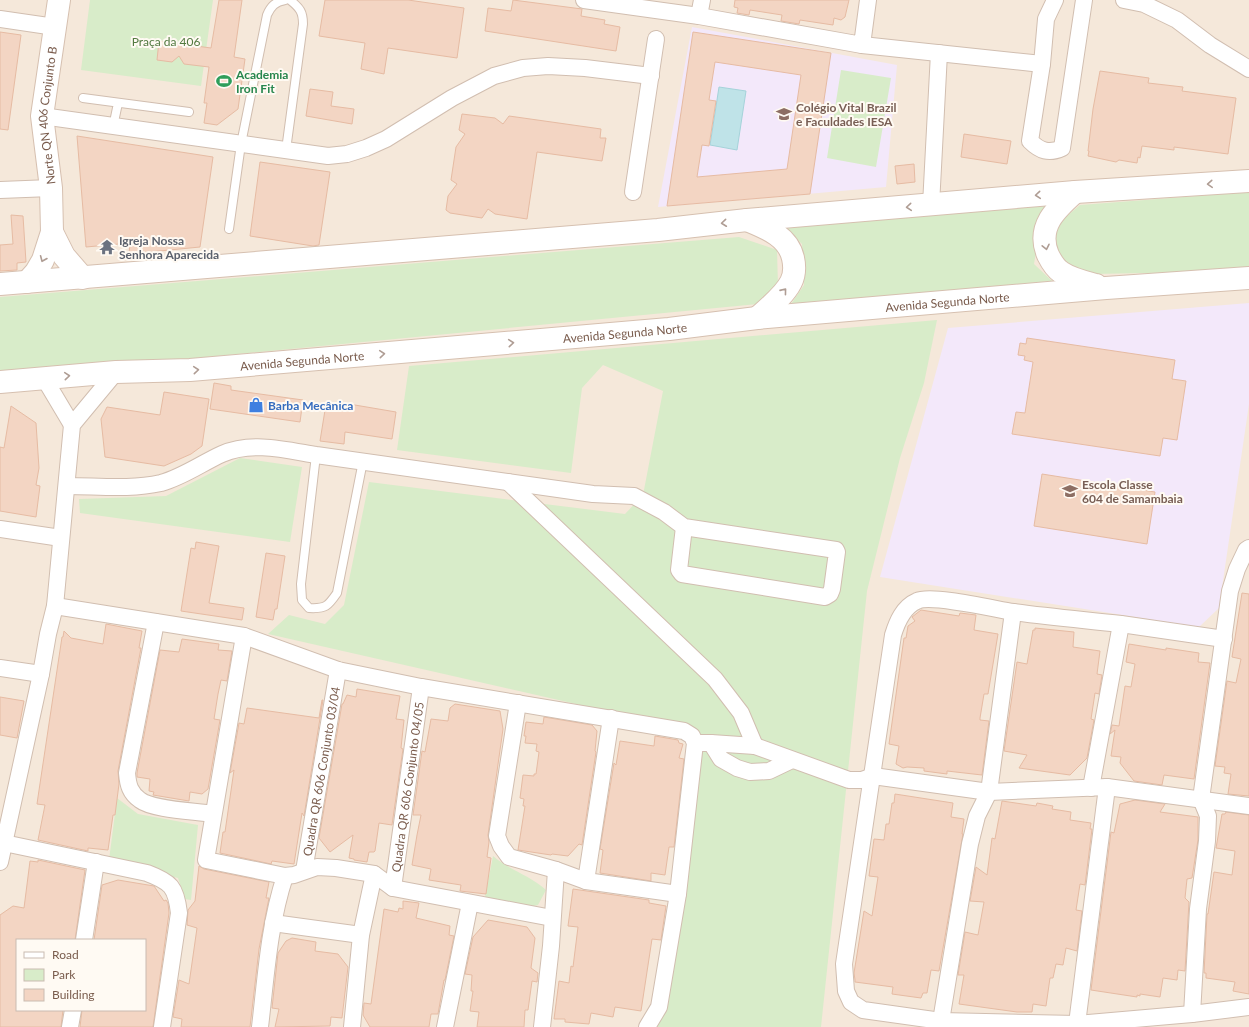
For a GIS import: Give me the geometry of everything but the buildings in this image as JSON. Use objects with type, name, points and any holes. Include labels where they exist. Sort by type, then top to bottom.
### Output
[{"type":"main road","name":"Norte QN 406 Conjunto B","points":[[27,282],[36,272],[43,260],[52,232],[50,188],[42,116],[59,0]]},
{"type":"main road","points":[[0,284],[658,230],[747,220],[1075,192],[1249,181]]},
{"type":"main road","points":[[1075,192],[1060,205],[1049,220],[1044,231],[1045,248],[1050,260],[1060,272],[1074,279],[1106,288]]},
{"type":"main road","points":[[747,220],[768,229],[784,240],[792,253],[795,268],[791,282],[757,318]]},
{"type":"main road","name":"Norte QN 406 Conjunto B","points":[[52,232],[64,256],[83,278]]},
{"type":"main road","name":"Avenida Segunda Norte","points":[[0,382],[116,372],[198,370],[669,329],[757,318],[1106,288],[1249,278]]},
{"type":"street","points":[[584,0],[609,2],[699,16],[862,45],[1042,64]]},
{"type":"street","points":[[699,16],[702,0]]},
{"type":"street","points":[[862,45],[868,0]]},
{"type":"street","points":[[1055,0],[1046,19],[1042,64],[1030,141],[1036,148],[1046,152],[1055,151],[1062,148],[1084,0]]},
{"type":"street","points":[[1124,0],[1144,4],[1177,20],[1210,44],[1249,69]]},
{"type":"street","points":[[0,19],[55,26]]},
{"type":"street","points":[[633,192],[656,39]]},
{"type":"street","points":[[931,205],[939,53]]},
{"type":"street","points":[[42,116],[328,156],[346,154],[366,148],[386,139],[452,98],[494,76],[523,68],[548,66],[651,76]]},
{"type":"street","points":[[0,190],[50,188]]},
{"type":"street","points":[[0,862],[55,606],[72,425],[116,372]]},
{"type":"street","points":[[44,378],[72,425]]},
{"type":"street","points":[[67,486],[138,487],[163,482],[175,478],[224,453],[239,449],[257,447],[281,449],[593,494],[634,496],[664,512],[684,527],[836,550],[832,589],[830,594],[825,597],[682,574],[679,570],[684,527]]},
{"type":"street","points":[[508,482],[715,679],[741,713],[755,746]]},
{"type":"street","points":[[0,529],[61,538]]},
{"type":"street","points":[[1192,1014],[1198,909],[1207,841],[1208,816],[1201,799],[1230,591],[1237,569],[1246,550],[1249,548]]},
{"type":"street","points":[[1224,639],[1121,624],[1014,612],[958,602],[930,599],[917,600],[898,620],[893,635],[844,964],[846,991],[851,1002],[863,1010],[941,1021],[1077,1024],[1192,1014],[1249,1007]]},
{"type":"street","points":[[55,606],[244,636],[338,670],[421,687],[684,731],[703,743],[721,759],[737,768],[750,772],[770,771],[792,760]]},
{"type":"street","points":[[941,1021],[970,844],[977,816],[989,792],[1014,612]]},
{"type":"street","points":[[156,622],[127,773],[128,784],[130,790],[140,800],[147,804],[213,814]]},
{"type":"street","points":[[1091,788],[1121,624]]},
{"type":"street","points":[[244,636],[206,860],[285,876],[294,875],[317,867],[336,868],[374,874],[393,888],[552,918]]},
{"type":"street","points":[[0,668],[41,674]]},
{"type":"street","name":"Quadra QR 606 Conjunto 03/04","points":[[304,872],[338,670]]},
{"type":"street","name":"Quadra QR 606 Conjunto 04/05","points":[[393,888],[421,687]]},
{"type":"street","points":[[518,703],[497,836],[501,846],[509,856],[586,881],[678,894]]},
{"type":"street","points":[[586,881],[611,718]]},
{"type":"street","points":[[703,743],[755,746],[849,780],[862,780],[873,776],[989,792],[1107,788],[1249,806]]},
{"type":"street","points":[[647,1027],[660,1007],[703,743]]},
{"type":"street","points":[[1077,1024],[1107,788]]},
{"type":"street","points":[[4,843],[147,873],[162,879],[171,886],[178,897],[179,913],[162,1027]]},
{"type":"street","points":[[84,939],[96,862]]},
{"type":"street","points":[[542,1027],[551,946],[556,870]]},
{"type":"street","points":[[352,1027],[361,935],[374,874]]},
{"type":"street","points":[[260,1027],[273,923],[285,876]]},
{"type":"street","points":[[445,1027],[470,903]]},
{"type":"street","points":[[273,923],[361,935]]},
{"type":"street","points":[[70,1027],[73,1011]]},
{"type":"lane","points":[[229,229],[241,144],[267,15],[271,7],[278,1],[285,0]]},
{"type":"lane","points":[[286,150],[303,24],[303,14],[290,0]]},
{"type":"lane","points":[[84,98],[189,112]]},
{"type":"lane","points":[[113,127],[118,103]]},
{"type":"lane","points":[[316,455],[301,584],[302,600],[309,608],[320,608],[329,604],[337,593],[363,461]]},
{"type":"shaded area","points":[[0,0],[1249,0],[1249,1027],[0,1027]]},
{"type":"shaded area","name":"Colégio Vital Brazil e Faculdades IESA","points":[[692,27],[897,65],[886,187],[658,207]]},
{"type":"shaded area","name":"Escola Classe 604 de Samambaia","points":[[1249,303],[1249,404],[1219,608],[1199,627],[880,577],[948,328]]},
{"type":"green space","name":"Praça da 406","points":[[90,0],[213,0],[201,86],[81,70]]},
{"type":"green space","points":[[841,70],[891,78],[876,167],[827,158]]},
{"type":"green space","points":[[1249,192],[1249,271],[1094,274],[1067,266],[1055,252],[1054,227],[1080,205]]},
{"type":"green space","points":[[1058,199],[1041,223],[1034,264],[1052,281],[789,307],[804,285],[802,244],[784,227]]},
{"type":"green space","points":[[739,237],[777,250],[778,286],[758,304],[0,377],[0,297]]},
{"type":"green space","points":[[937,320],[924,383],[900,458],[867,591],[821,1027],[656,1027],[699,732],[268,634],[289,615],[325,624],[344,605],[369,482],[625,514],[643,495],[663,391],[603,365],[582,388],[571,473],[397,450],[409,366]]},
{"type":"green space","points":[[240,458],[302,467],[290,542],[80,513],[79,499],[166,496]]},
{"type":"green space","points":[[117,798],[138,814],[198,825],[191,900],[185,899],[178,878],[109,860]]},
{"type":"green space","points":[[493,856],[499,861],[533,880],[546,890],[538,905],[529,907],[484,902]]},
{"type":"water","points":[[719,87],[746,91],[737,150],[710,145]]},
{"type":"place","name":"Academia Iron Fit","points":[[224,81]]},
{"type":"place","name":"Colégio Vital Brazil e Faculdades IESA","points":[[784,114]]},
{"type":"place","name":"Igreja Nossa Senhora Aparecida","points":[[107,247]]},
{"type":"place","name":"Barba Mecânica","points":[[256,405]]},
{"type":"place","name":"Escola Classe 604 de Samambaia","points":[[1070,491]]}]
